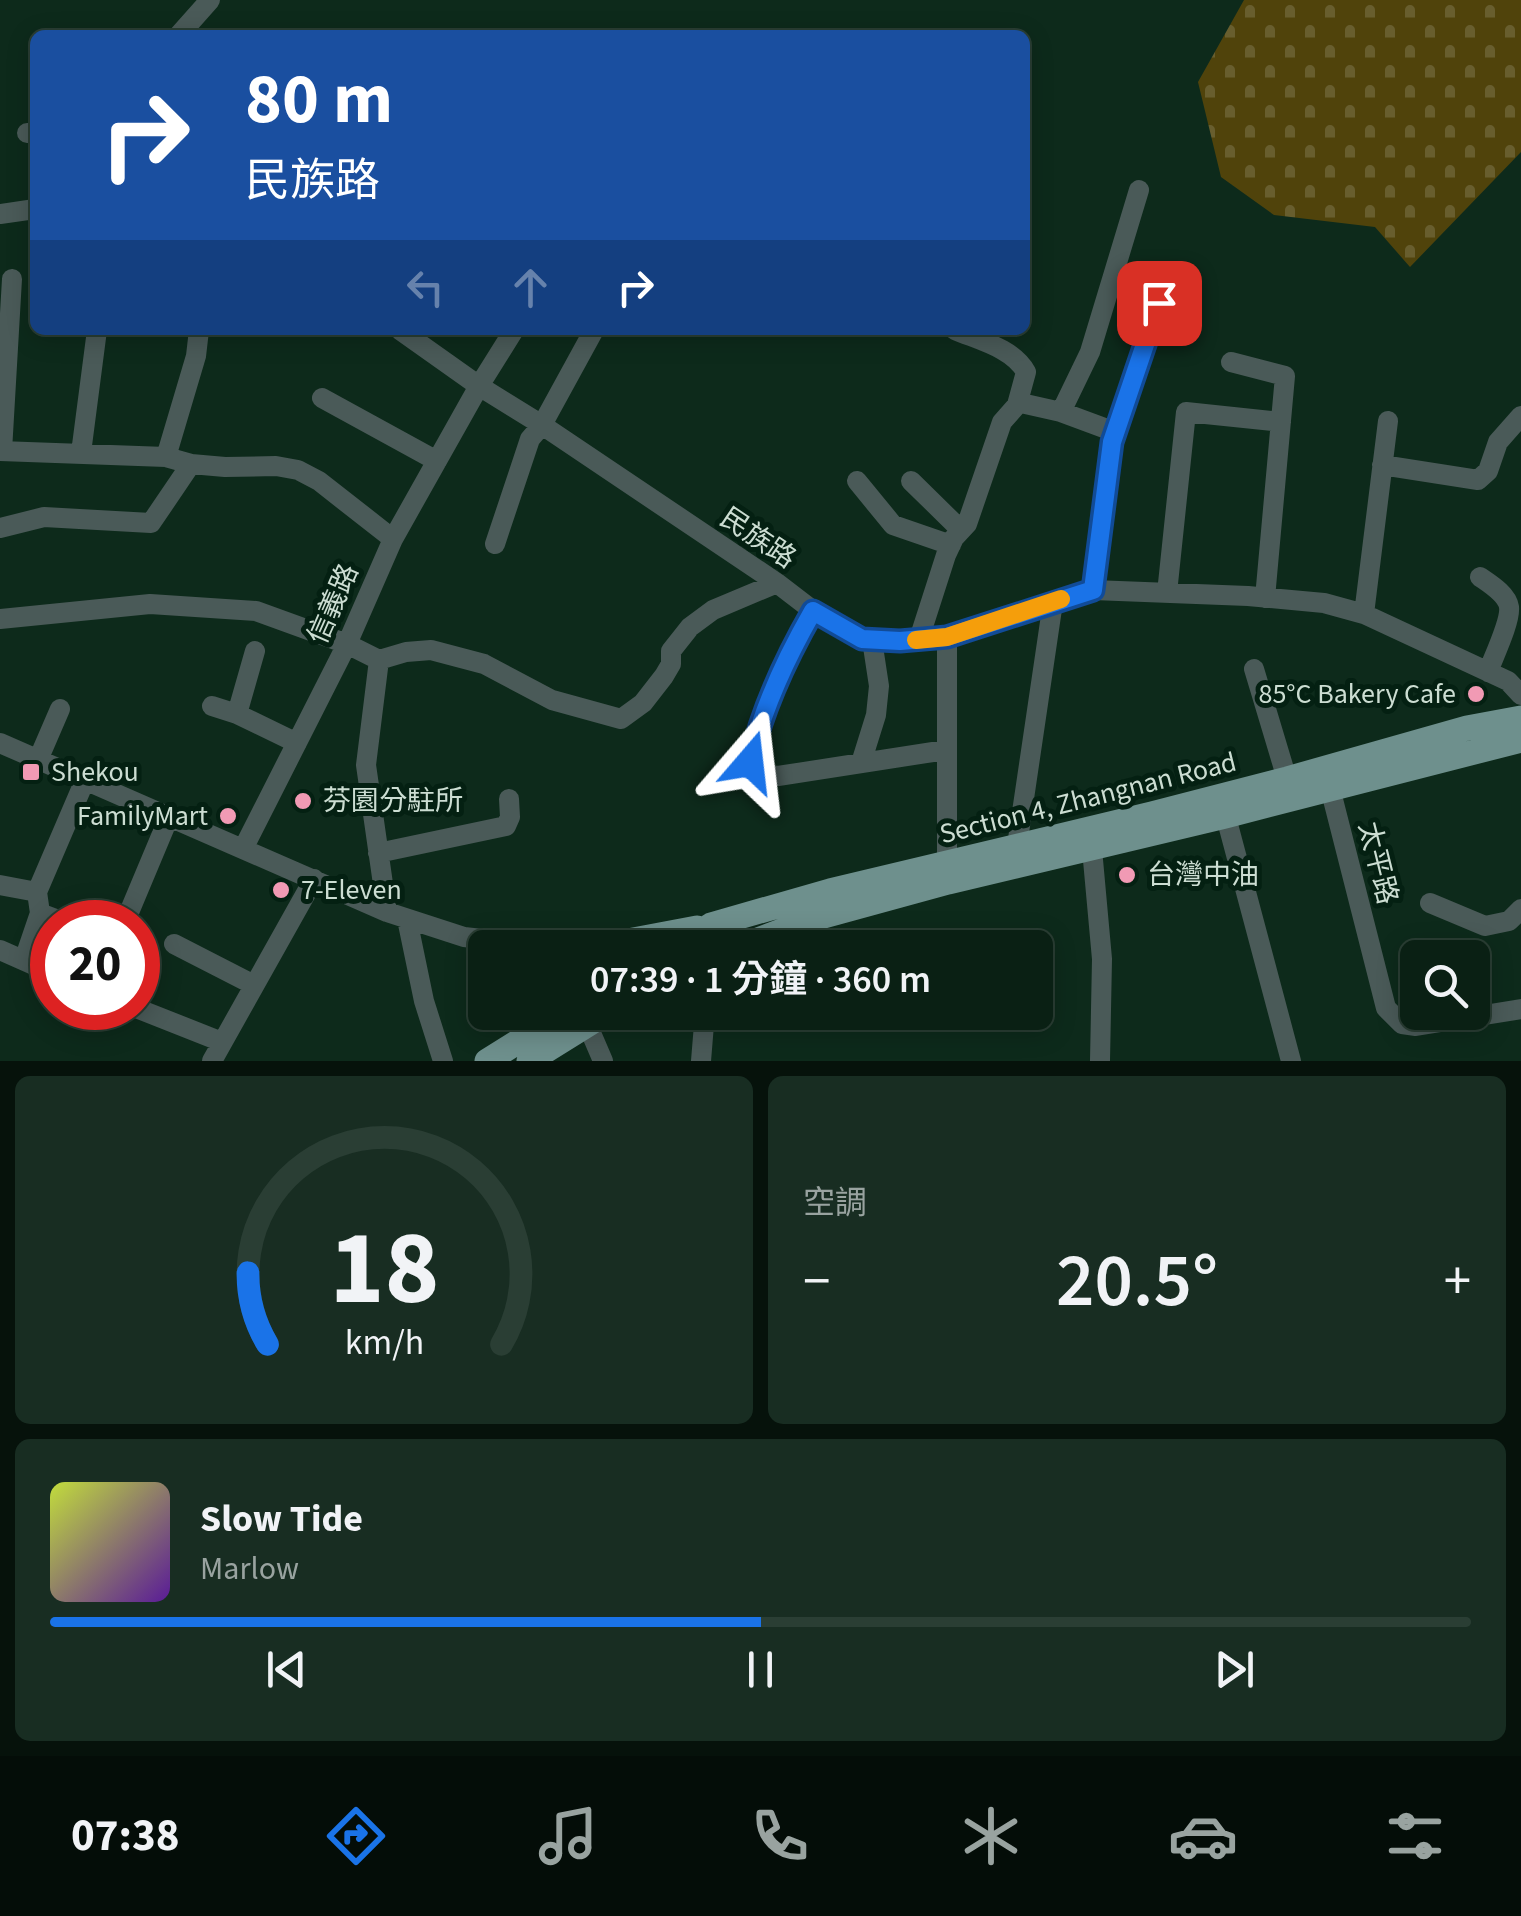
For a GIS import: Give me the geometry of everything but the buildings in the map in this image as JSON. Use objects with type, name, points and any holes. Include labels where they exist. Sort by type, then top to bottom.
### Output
[{"type":"main road","name":"Section 4, Zhangnan Road","points":[[1223,806],[1287,780],[1328,778],[1467,728],[1521,718]]},
{"type":"main road","name":"Section 4, Zhangnan Road","points":[[703,930],[830,891],[947,873],[1328,778],[1521,740]]},
{"type":"main road","name":"Section 4, Zhangnan Road","points":[[784,930],[1017,846],[1090,839]]},
{"type":"main road","points":[[685,930],[711,925]]},
{"type":"main road","points":[[487,1061],[555,1030]]},
{"type":"main road","points":[[529,1061],[568,1030]]},
{"type":"street","points":[[183,30],[205,6]]},
{"type":"street","points":[[198,30],[205,6]]},
{"type":"street","points":[[1061,412],[1090,352],[1139,190]]},
{"type":"street","points":[[0,214],[30,209]]},
{"type":"street","points":[[1093,590],[1115,432],[1170,271]]},
{"type":"street","points":[[12,279],[1,451],[166,457],[192,464],[298,470],[319,481],[393,540]]},
{"type":"street","points":[[81,452],[96,335]]},
{"type":"street","points":[[166,457],[196,356],[198,335]]},
{"type":"street","name":"信義路","points":[[243,849],[346,644],[393,540],[511,335]]},
{"type":"street","points":[[496,544],[530,439],[542,425],[591,335]]},
{"type":"street","points":[[967,335],[1022,363],[1026,372],[1017,405]]},
{"type":"street","name":"民族路","points":[[425,337],[479,386],[813,611],[862,639],[947,637],[1093,590],[1265,598],[1324,603],[1364,614],[1508,681],[1521,694]]},
{"type":"street","points":[[1231,362],[1285,376],[1265,598]]},
{"type":"street","points":[[322,398],[437,461]]},
{"type":"street","points":[[919,639],[956,538],[967,524],[1002,422],[1017,405],[1021,402],[1061,412],[1115,432]]},
{"type":"street","points":[[1167,593],[1186,412],[1281,422]]},
{"type":"street","points":[[1382,466],[1478,480],[1488,471],[1498,442],[1521,416]]},
{"type":"street","points":[[1364,614],[1388,420]]},
{"type":"street","points":[[0,528],[44,517],[151,523],[192,464]]},
{"type":"street","points":[[856,481],[893,525],[956,538]]},
{"type":"street","points":[[911,481],[956,538]]},
{"type":"street","points":[[1480,577],[1509,606],[1488,672]]},
{"type":"street","points":[[0,619],[150,604],[256,611],[379,660],[432,650],[484,664],[552,700],[621,719],[643,704],[664,676],[671,651],[690,627],[713,610],[777,584]]},
{"type":"street","points":[[1017,846],[1053,602]]},
{"type":"street","points":[[813,611],[790,652],[755,738],[750,762],[761,773],[778,776],[946,750]]},
{"type":"street","points":[[947,637],[947,873]]},
{"type":"street","points":[[860,763],[876,716],[879,686],[872,640]]},
{"type":"street","points":[[237,714],[255,651]]},
{"type":"street","points":[[379,660],[366,766],[378,853],[443,1061]]},
{"type":"street","points":[[1254,669],[1287,780]]},
{"type":"street","points":[[212,706],[297,743]]},
{"type":"street","points":[[38,760],[60,709]]},
{"type":"street","points":[[0,743],[397,916],[468,938]]},
{"type":"street","name":"太平路","points":[[1328,778],[1386,1008],[1402,1024],[1416,1026],[1521,1009]]},
{"type":"street","points":[[40,900],[85,780]]},
{"type":"street","points":[[378,853],[506,826],[510,818],[508,799]]},
{"type":"street","points":[[1223,806],[1291,1061]]},
{"type":"street","points":[[134,900],[169,817]]},
{"type":"street","points":[[1090,839],[1102,959],[1100,1061]]},
{"type":"street","points":[[212,1061],[314,879]]},
{"type":"street","points":[[0,885],[34,900]]},
{"type":"street","points":[[1430,904],[1485,926],[1509,921],[1521,909]]},
{"type":"street","points":[[24,960],[30,937]]},
{"type":"street","points":[[174,944],[254,985]]},
{"type":"street","points":[[0,950],[30,963]]},
{"type":"street","points":[[160,1017],[222,1042]]},
{"type":"street","points":[[591,1030],[603,1061]]},
{"type":"street","points":[[701,1061],[704,1030]]},
{"type":"green space","points":[[1244,0],[1521,0],[1521,152],[1410,267],[1375,227],[1274,215],[1221,177],[1198,82]]},
{"type":"slow traffic","points":[[916,640],[947,637],[1061,599]]},
{"type":"place","name":"85°C Bakery Cafe","points":[[1476,694]]},
{"type":"place","name":"Shekou","points":[[31,772]]},
{"type":"place","name":"芬園分駐所","points":[[303,801]]},
{"type":"place","name":"FamilyMart","points":[[228,816]]},
{"type":"place","name":"台灣中油","points":[[1127,875]]},
{"type":"place","name":"7-Eleven","points":[[281,890]]},
{"type":"route","points":[[750,762],[755,738],[790,652],[813,611],[862,639],[900,641],[947,637],[1093,590],[1112,442],[1159,303]]}]
